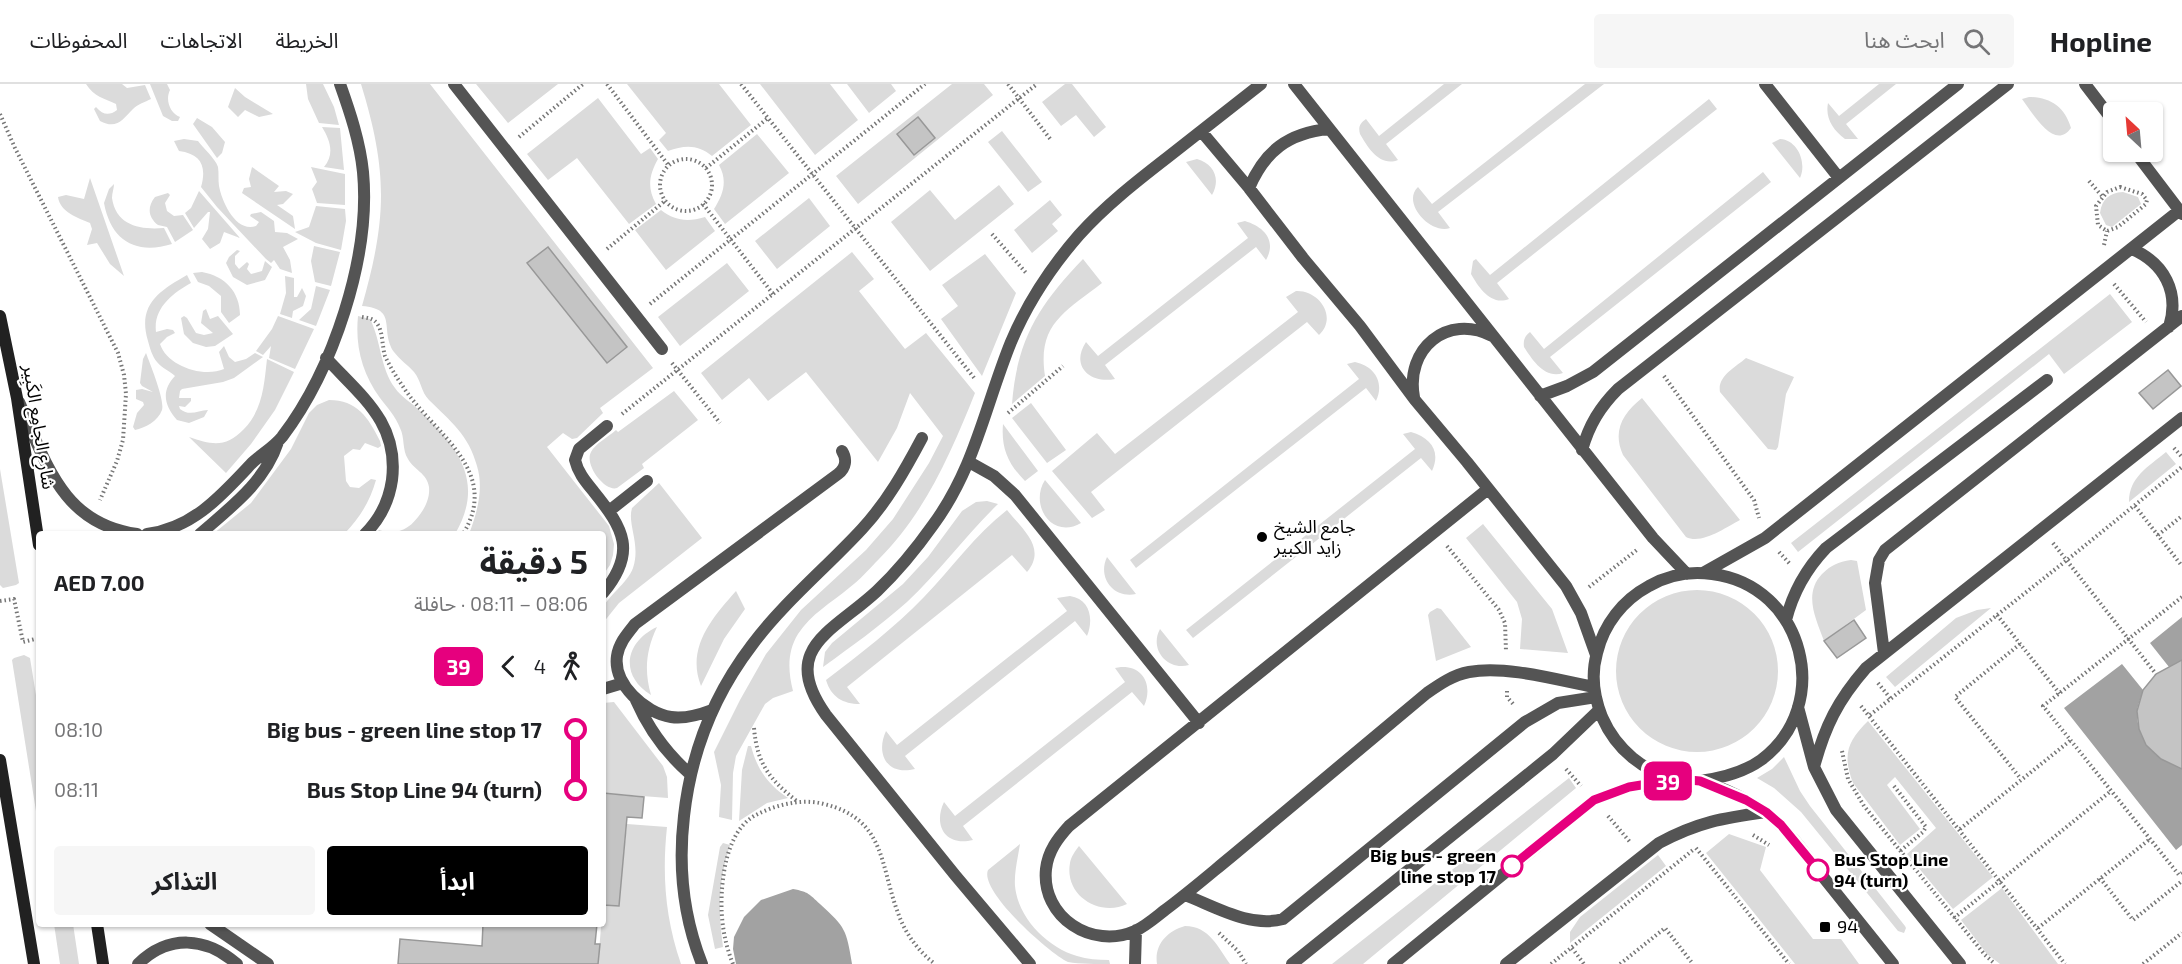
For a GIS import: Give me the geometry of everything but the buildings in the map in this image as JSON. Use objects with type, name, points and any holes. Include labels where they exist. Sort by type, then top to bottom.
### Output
[{"type":"main road","name":"شارع الجامِع الكَبِير","points":[[0,316],[17,398],[37,531]]},
{"type":"main road","points":[[0,760],[34,964]]},
{"type":"main road","points":[[97,927],[103,964]]},
{"type":"lane","points":[[203,531],[256,483],[267,469],[278,442],[303,403],[326,358],[343,313],[361,246],[364,206],[363,170],[356,135],[340,84]]},
{"type":"lane","points":[[454,84],[662,349]]},
{"type":"lane","points":[[1030,964],[826,716],[815,701],[809,687],[808,662],[818,640],[876,591],[906,560],[938,518],[969,462],[1012,340],[1040,289],[1080,235],[1126,190],[1261,84]]},
{"type":"lane","points":[[1294,84],[1582,450],[1653,538],[1688,573]]},
{"type":"lane","points":[[1765,84],[1839,178]]},
{"type":"lane","points":[[1540,396],[1568,386],[1593,372],[1958,84]]},
{"type":"lane","points":[[1582,450],[1587,432],[1605,402],[1618,389],[2008,84]]},
{"type":"lane","points":[[2085,86],[2103,108]]},
{"type":"lane","points":[[1249,188],[1265,158],[1278,147],[1302,133],[1329,129]]},
{"type":"lane","points":[[1201,131],[1360,326],[1415,400],[1566,586],[1581,613],[1596,656]]},
{"type":"lane","points":[[1703,573],[1765,538],[2109,266],[2181,212],[2143,162]]},
{"type":"lane","points":[[2132,249],[2150,259],[2169,285],[2173,305],[2169,327]]},
{"type":"lane","points":[[1884,653],[1875,583],[1879,560],[1886,550],[2182,316]]},
{"type":"lane","points":[[1415,400],[1412,386],[1413,370],[1420,354],[1430,341],[1455,329],[1476,330],[1496,338]]},
{"type":"lane","points":[[326,358],[381,420],[392,445],[391,488],[384,508],[367,531]]},
{"type":"lane","points":[[1786,620],[1790,605],[1804,577],[1812,563],[1826,548],[2047,380]]},
{"type":"lane","points":[[17,398],[53,478],[68,498],[86,517],[118,531]]},
{"type":"lane","points":[[1814,767],[1821,740],[1832,713],[1847,689],[1866,668],[2182,418]]},
{"type":"lane","points":[[606,590],[621,569],[622,540],[618,524],[580,473],[575,460],[579,449],[607,426]]},
{"type":"lane","points":[[702,964],[686,910],[681,875],[682,836],[690,774],[712,710],[730,675],[753,643],[863,528],[904,472],[922,438]]},
{"type":"lane","points":[[163,531],[179,525],[205,510],[251,464],[278,442]]},
{"type":"lane","points":[[712,710],[684,717],[670,717],[645,706],[635,697],[618,672],[617,658],[620,645],[635,624],[842,471],[845,461],[842,451]]},
{"type":"lane","points":[[969,462],[994,476],[1015,495],[1199,723]]},
{"type":"lane","points":[[609,511],[647,481]]},
{"type":"lane","points":[[1488,489],[1069,826],[1058,838],[1050,853],[1046,869],[1047,885],[1052,901],[1060,915],[1073,927],[1088,934],[1104,937],[1121,936],[1136,930],[1185,895],[1427,693],[1447,680],[1467,672],[1488,670],[1595,692]]},
{"type":"lane","points":[[1688,573],[1703,573],[1723,575],[1750,587],[1774,605],[1795,636],[1800,653],[1802,689],[1790,727],[1777,745],[1761,760],[1743,771],[1722,778],[1700,781],[1678,779],[1657,773],[1638,762],[1622,748],[1608,730],[1599,710],[1595,692],[1596,656],[1608,625],[1628,600],[1656,582],[1688,573]]},
{"type":"lane","points":[[606,687],[624,683]]},
{"type":"lane","points":[[1185,895],[1252,921],[1283,919],[1525,722],[1558,704],[1595,692]]},
{"type":"lane","points":[[635,697],[646,722],[661,745],[690,774]]},
{"type":"lane","points":[[1798,707],[1814,767],[1836,810],[1960,964]]},
{"type":"lane","points":[[1292,964],[1553,754],[1599,710]]},
{"type":"lane","points":[[1393,964],[1594,800],[1629,787],[1678,779]]},
{"type":"lane","points":[[1700,781],[1746,800],[1766,812],[1794,840],[1893,964]]},
{"type":"lane","points":[[1506,964],[1659,843],[1709,821],[1766,812]]},
{"type":"lane","points":[[214,927],[268,964]]},
{"type":"lane","points":[[1135,964],[1136,930]]},
{"type":"lane","points":[[138,964],[158,949],[187,942],[213,947],[237,964]]},
{"type":"path","points":[[504,148],[584,84]]},
{"type":"path","points":[[607,84],[669,166]]},
{"type":"path","points":[[741,84],[1005,417],[1064,366]]},
{"type":"path","points":[[635,315],[925,84]]},
{"type":"path","points":[[1008,84],[1051,140]]},
{"type":"path","points":[[607,426],[1037,84]]},
{"type":"path","points":[[0,114],[118,353],[124,375],[126,394],[123,440],[117,461],[100,500],[92,513],[86,517]]},
{"type":"path","points":[[706,168],[768,118]]},
{"type":"path","points":[[684,159],[692,159],[706,168],[711,177],[712,187],[709,197],[703,204],[687,210],[672,206],[666,200],[661,182],[669,166],[684,159]]},
{"type":"path","points":[[2089,181],[2102,196]]},
{"type":"path","points":[[2120,187],[2142,194],[2147,200],[2145,207],[2118,227],[2107,231],[2098,225],[2096,213],[2096,206],[2102,196],[2120,187]]},
{"type":"path","points":[[592,261],[666,200]]},
{"type":"path","points":[[703,204],[772,294]]},
{"type":"path","points":[[2107,231],[2104,245],[2114,284],[2157,337]]},
{"type":"path","points":[[992,234],[1040,289]]},
{"type":"path","points":[[343,313],[376,321],[386,357],[404,388],[423,414],[446,434],[460,453],[475,495],[473,511],[464,531]]},
{"type":"path","points":[[662,349],[720,423]]},
{"type":"path","points":[[1653,361],[1754,500],[1765,538],[1804,577]]},
{"type":"path","points":[[1870,715],[2182,467]]},
{"type":"path","points":[[2135,506],[2182,566]]},
{"type":"path","points":[[2158,535],[2182,516]]},
{"type":"path","points":[[1573,599],[1653,538]]},
{"type":"path","points":[[2067,560],[2156,674]]},
{"type":"path","points":[[2100,878],[2133,920],[2182,880],[2180,874],[2043,706],[2182,597]]},
{"type":"path","points":[[0,601],[14,599],[22,642],[36,639]]},
{"type":"path","points":[[1997,615],[2060,694]]},
{"type":"path","points":[[2020,644],[1955,697],[2021,779]]},
{"type":"path","points":[[1866,668],[1891,699]]},
{"type":"path","points":[[1870,688],[1877,682]]},
{"type":"path","points":[[1855,708],[1858,702],[1870,715],[2065,964]]},
{"type":"path","points":[[754,728],[757,749],[766,771],[783,790],[798,802]]},
{"type":"path","points":[[1960,829],[2071,740]]},
{"type":"path","points":[[1843,745],[1843,765],[1854,791],[1900,851],[1985,955],[1995,964]]},
{"type":"path","points":[[1880,867],[1923,832],[1926,827],[1894,786]]},
{"type":"path","points":[[2006,876],[2111,791]]},
{"type":"path","points":[[732,963],[726,945],[721,906],[726,863],[735,835],[754,816],[782,805],[815,801],[830,805],[856,819],[866,828],[881,852],[897,913],[906,931],[918,948],[935,964]]},
{"type":"path","points":[[1751,834],[1775,849]]},
{"type":"path","points":[[2038,928],[2150,839]]},
{"type":"path","points":[[1551,964],[1704,841]]},
{"type":"path","points":[[1696,848],[1789,964]]},
{"type":"path","points":[[1620,964],[1665,928],[1693,964]]},
{"type":"path","points":[[2143,964],[2182,933]]},
{"type":"path","points":[[1572,948],[1584,964]]},
{"type":"shaded area","points":[[86,84],[122,84],[127,88],[145,85],[151,99],[135,107],[123,120],[115,124],[106,123],[100,121],[94,109],[96,107],[101,112],[109,114],[117,110],[116,104],[96,94]]},
{"type":"shaded area","points":[[150,84],[167,84],[170,90],[169,106],[180,117],[178,121],[172,121],[163,116]]},
{"type":"shaded area","points":[[306,84],[323,84],[334,107],[339,125],[319,123],[308,99]]},
{"type":"shaded area","points":[[361,84],[430,84],[653,368],[600,408],[603,413],[577,438],[572,439],[563,433],[547,447],[609,526],[614,544],[613,555],[606,571],[606,531],[470,531],[480,492],[474,455],[458,429],[426,397],[414,372],[394,352],[384,316],[380,311],[362,306],[380,220],[380,170],[376,143]],"holes":[[[528,263],[567,273],[547,288]],[[587,295],[627,347],[607,363],[567,311]]]},
{"type":"shaded area","points":[[476,84],[558,84],[508,123]]},
{"type":"shaded area","points":[[627,84],[719,84],[751,125],[712,156],[701,149],[691,147],[668,151],[659,140],[666,133]]},
{"type":"shaded area","points":[[760,84],[830,84],[858,120],[815,155]]},
{"type":"shaded area","points":[[847,84],[891,84],[896,91],[869,113]]},
{"type":"shaded area","points":[[952,84],[984,84],[993,95],[858,204],[836,176]],"holes":[[[918,117],[935,138],[897,134]]]},
{"type":"shaded area","points":[[1065,84],[1072,84],[1106,127],[1094,137],[1076,115],[1061,126],[1042,102]]},
{"type":"shaded area","points":[[1444,84],[1462,84],[1386,144],[1398,160],[1386,161],[1375,155],[1360,134],[1359,127],[1362,122],[1366,119],[1379,136]]},
{"type":"shaded area","points":[[1585,84],[1604,84],[1438,212],[1450,228],[1435,227],[1420,216],[1413,201],[1418,187],[1432,204]]},
{"type":"shaded area","points":[[1879,84],[1896,84],[1846,124],[1858,139],[1845,139],[1831,123],[1828,103],[1839,116]]},
{"type":"shaded area","points":[[235,88],[273,114],[259,117],[245,110],[238,117],[228,107]]},
{"type":"shaded area","points":[[2029,97],[2044,99],[2056,105],[2065,114],[2071,128],[2064,134],[2051,133],[2037,120],[2022,99]]},
{"type":"shaded area","points":[[598,98],[641,154],[650,148],[658,159],[650,182],[656,204],[629,224],[577,158],[548,180],[527,154]]},
{"type":"shaded area","points":[[1709,99],[1717,109],[1497,283],[1509,299],[1503,301],[1491,298],[1482,290],[1471,274],[1473,261],[1476,259],[1490,275]]},
{"type":"shaded area","points":[[197,118],[212,127],[225,142],[222,153],[217,158],[193,124]]},
{"type":"shaded area","points":[[322,127],[340,128],[344,170],[324,167],[329,157],[330,147]]},
{"type":"shaded area","points":[[1002,131],[1042,182],[1028,192],[988,142]]},
{"type":"shaded area","points":[[757,134],[789,173],[725,224],[714,209],[720,198],[724,182],[719,165]]},
{"type":"shaded area","points":[[184,139],[198,141],[214,160],[218,167],[219,186],[223,200],[236,221],[249,227],[256,226],[259,222],[250,216],[261,212],[274,221],[275,232],[287,233],[298,239],[283,247],[290,260],[292,273],[280,269],[274,260],[271,263],[266,259],[217,207],[201,187],[203,173],[200,162],[193,155],[179,151],[174,141]]},
{"type":"shaded area","points":[[1780,139],[1792,143],[1799,153],[1802,166],[1800,178],[1772,143]]},
{"type":"shaded area","points":[[1197,159],[1212,168],[1216,183],[1212,195],[1186,162]]},
{"type":"shaded area","points":[[252,167],[279,186],[274,192],[286,191],[293,194],[283,204],[277,205],[293,216],[295,229],[242,193],[244,188],[251,187],[249,179]]},
{"type":"shaded area","points":[[311,167],[345,174],[345,205],[317,203],[312,189],[317,182]]},
{"type":"shaded area","points":[[1763,172],[1771,182],[1550,357],[1563,373],[1545,371],[1536,363],[1524,347],[1525,338],[1530,332],[1544,349]]},
{"type":"shaded area","points":[[90,178],[124,276],[110,264],[97,243],[87,245],[92,229],[90,223],[70,214],[59,202],[58,197],[66,195],[84,199]]},
{"type":"shaded area","points":[[114,184],[112,198],[119,215],[138,227],[164,228],[172,244],[147,248],[127,242],[119,236],[107,216],[104,203],[109,189]]},
{"type":"shaded area","points":[[999,185],[1014,204],[930,271],[891,222],[930,190],[955,220]]},
{"type":"shaded area","points":[[199,191],[240,238],[224,232],[220,243],[210,249],[202,239],[208,229],[210,212],[194,228],[185,213],[191,208]]},
{"type":"shaded area","points":[[2123,192],[2138,197],[2141,204],[2112,227],[2106,225],[2100,213],[2104,200],[2110,195]]},
{"type":"shaded area","points":[[168,193],[170,195],[165,203],[167,211],[174,216],[183,215],[193,230],[175,242],[167,227],[158,225],[152,219],[150,212],[155,197]]},
{"type":"shaded area","points":[[809,198],[830,226],[777,269],[755,241]]},
{"type":"shaded area","points":[[1050,200],[1062,215],[1052,224],[1058,231],[1032,253],[1014,230]]},
{"type":"shaded area","points":[[316,206],[345,209],[346,221],[341,250],[316,243],[295,232],[309,227]]},
{"type":"shaded area","points":[[661,210],[682,220],[705,217],[715,231],[666,270],[635,230]]},
{"type":"shaded area","points":[[1245,221],[1258,227],[1267,235],[1270,246],[1266,260],[1256,247],[1105,365],[1115,379],[1098,379],[1085,371],[1080,359],[1086,342],[1098,356],[1248,238],[1237,223]]},
{"type":"shaded area","points":[[314,246],[340,252],[331,286],[315,282],[311,261]]},
{"type":"shaded area","points":[[237,250],[240,251],[235,256],[235,264],[239,269],[247,262],[249,264],[247,269],[251,274],[262,271],[265,261],[272,267],[265,280],[247,285],[233,277],[226,263]]},
{"type":"shaded area","points":[[852,252],[874,279],[859,291],[905,349],[926,333],[975,393],[946,460],[910,522],[861,578],[815,615],[794,641],[790,662],[793,691],[773,698],[765,704],[736,756],[733,773],[732,820],[719,817],[721,785],[714,752],[740,700],[766,654],[801,610],[866,550],[893,519],[929,463],[943,436],[910,393],[897,428],[878,462],[806,372],[768,401],[749,378],[722,400],[701,373]]},
{"type":"shaded area","points":[[985,254],[1016,293],[982,376],[941,319],[958,306],[942,285]]},
{"type":"shaded area","points":[[1083,259],[1102,283],[1076,302],[1057,321],[1045,344],[1045,376],[1012,404],[1019,360],[1033,324],[1054,292]]},
{"type":"shaded area","points":[[727,263],[749,291],[680,346],[658,317]]},
{"type":"shaded area","points":[[202,272],[218,277],[234,292],[240,315],[229,323],[221,312],[221,296],[209,286],[198,282],[193,273]]},
{"type":"shaded area","points":[[187,275],[191,283],[166,302],[158,316],[156,332],[167,329],[175,333],[160,344],[164,352],[178,364],[206,372],[224,369],[219,352],[224,346],[229,357],[235,362],[255,353],[263,357],[234,378],[182,389],[179,398],[191,398],[191,401],[185,407],[179,406],[180,409],[191,413],[208,410],[204,417],[189,423],[177,420],[169,409],[166,393],[175,376],[155,360],[145,328],[148,309],[153,300],[159,293]]},
{"type":"shaded area","points":[[285,276],[294,278],[294,297],[297,297],[302,288],[306,296],[303,306],[293,311],[292,318],[280,314],[286,293]]},
{"type":"shaded area","points":[[316,286],[330,290],[316,326],[299,320],[311,309]]},
{"type":"shaded area","points":[[1296,291],[1312,295],[1323,306],[1327,320],[1319,335],[1307,322],[1091,492],[1105,510],[1092,518],[1052,471],[1097,433],[1115,454],[1298,312],[1286,297]]},
{"type":"shaded area","points":[[2110,294],[2132,322],[2064,374],[2049,354],[1798,552],[1791,543]]},
{"type":"shaded area","points":[[206,309],[210,319],[218,316],[233,334],[215,346],[206,347],[193,343],[184,334],[181,318],[184,316],[196,333],[204,335],[213,333],[201,323],[203,311]]},
{"type":"shaded area","points":[[278,316],[314,329],[295,369],[269,358],[271,346],[263,355],[256,351],[272,329]]},
{"type":"shaded area","points":[[358,316],[370,319],[386,372],[395,388],[433,423],[455,451],[463,466],[468,497],[464,515],[456,531],[398,531],[408,527],[421,513],[429,494],[428,482],[408,459],[398,424],[374,389],[364,369],[357,327]]},
{"type":"shaded area","points":[[146,353],[159,390],[162,410],[151,423],[135,430],[133,427],[137,413],[144,405],[136,399],[136,390],[153,392],[140,383]]},
{"type":"shaded area","points":[[1746,358],[1794,377],[1786,394],[1776,450],[1768,449],[1720,392],[1721,381],[1724,377]]},
{"type":"shaded area","points":[[267,359],[294,372],[275,410],[251,444],[226,473],[189,437],[212,443],[225,442],[244,429],[259,405]]},
{"type":"shaded area","points":[[1355,362],[1368,367],[1376,376],[1379,387],[1376,401],[1366,388],[1136,568],[1130,560],[1359,379],[1347,364]]},
{"type":"shaded area","points":[[674,391],[698,420],[642,464],[644,468],[617,488],[607,486],[590,464],[593,449],[616,430],[618,432]]},
{"type":"shaded area","points":[[1642,398],[1740,520],[1706,537],[1692,539],[1686,537],[1623,455],[1620,446],[1621,423],[1629,410]]},
{"type":"shaded area","points":[[329,400],[347,403],[354,407],[366,417],[380,441],[381,446],[378,448],[365,443],[360,450],[353,449],[344,456],[346,481],[350,487],[359,488],[371,479],[376,480],[364,509],[350,528],[347,531],[217,531],[251,503],[291,449],[309,413],[317,405]]},
{"type":"shaded area","points":[[1031,403],[1066,450],[1047,463],[1012,418]]},
{"type":"shaded area","points":[[1003,424],[1038,471],[1025,481],[1007,455],[1003,441]]},
{"type":"shaded area","points":[[1411,432],[1424,438],[1435,451],[1435,464],[1432,471],[1421,458],[1193,638],[1186,630],[1415,449],[1403,434]]},
{"type":"shaded area","points":[[2166,452],[2176,464],[2129,502],[2136,479]]},
{"type":"shaded area","points":[[0,469],[19,583],[3,588],[0,585]]},
{"type":"shaded area","points":[[1045,480],[1081,523],[1061,527],[1046,517],[1040,500]]},
{"type":"shaded area","points":[[659,483],[702,538],[619,603],[606,619],[606,603],[627,579],[633,568],[636,551],[631,521],[632,508]]},
{"type":"shaded area","points":[[987,501],[998,504],[919,590],[866,636],[823,667],[825,652],[832,643],[903,584],[928,557],[962,511],[976,502]]},
{"type":"shaded area","points":[[1007,510],[1026,532],[1034,547],[1033,563],[1027,572],[1012,555],[847,687],[860,704],[848,703],[834,695],[826,680],[913,608],[974,541]]},
{"type":"shaded area","points":[[1483,524],[1552,609],[1568,653],[1520,649],[1522,619],[1517,602],[1466,538]]},
{"type":"shaded area","points":[[1107,557],[1136,594],[1121,593],[1110,585],[1104,572]]},
{"type":"shaded area","points":[[1851,560],[1857,561],[1866,610],[1824,641],[1813,607],[1813,590],[1816,582],[1828,568]]},
{"type":"shaded area","points":[[1697,590],[1728,596],[1754,614],[1772,640],[1778,671],[1772,702],[1754,728],[1728,746],[1697,752],[1666,746],[1640,728],[1622,702],[1616,671],[1622,640],[1640,614],[1666,596]]},
{"type":"shaded area","points":[[736,591],[745,609],[724,639],[701,686],[697,672],[699,646],[710,623]]},
{"type":"shaded area","points":[[1070,596],[1082,601],[1089,611],[1090,623],[1087,636],[1075,621],[905,756],[915,769],[898,769],[886,762],[882,748],[886,731],[897,745],[1067,611],[1057,598]]},
{"type":"shaded area","points":[[1437,608],[1441,609],[1471,647],[1436,661],[1428,615]]},
{"type":"shaded area","points":[[1991,608],[1895,687],[1886,677],[1956,618],[1977,610]]},
{"type":"shaded area","points":[[2182,617],[2182,664],[2169,667],[2150,643]]},
{"type":"shaded area","points":[[657,627],[650,644],[647,661],[647,677],[651,695],[634,678],[630,669],[630,659],[638,641]]},
{"type":"shaded area","points":[[1160,629],[1189,665],[1174,665],[1162,657],[1157,644]]},
{"type":"shaded area","points":[[24,655],[30,658],[36,695],[36,811],[12,660]]},
{"type":"shaded area","points":[[2122,664],[2143,690],[2137,713],[2144,741],[2156,755],[2182,766],[2182,845],[2176,850],[2064,708]]},
{"type":"shaded area","points":[[1115,668],[1136,670],[1145,679],[1147,699],[1144,706],[1132,692],[963,826],[973,840],[955,840],[944,832],[940,819],[944,802],[955,816],[1125,682]]},
{"type":"shaded area","points":[[614,702],[663,766],[667,777],[668,798],[606,793],[606,703]]},
{"type":"shaded area","points":[[1868,721],[1993,877],[1953,909],[1907,854],[1936,828],[1895,777],[1887,785],[1920,829],[1900,845],[1853,783],[1848,764],[1849,749],[1856,735]]},
{"type":"shaded area","points":[[748,746],[751,746],[764,776],[788,798],[767,803],[739,821],[742,770]]},
{"type":"shaded area","points":[[1784,757],[1800,791],[1810,806],[1905,926],[1904,933],[1898,931],[1801,812],[1774,788],[1757,778],[1772,769]]},
{"type":"shaded area","points":[[1569,778],[1576,788],[1363,964],[1332,964]]},
{"type":"shaded area","points":[[627,824],[667,827],[666,896],[671,930],[681,964],[598,964],[601,927],[606,927],[606,890],[620,891]]},
{"type":"shaded area","points":[[1729,834],[1766,847],[1760,870],[1813,939],[1841,939],[1859,964],[1795,964],[1706,853]]},
{"type":"shaded area","points":[[723,843],[730,845],[723,871],[720,896],[723,947],[715,949],[708,915],[720,847]]},
{"type":"shaded area","points":[[1020,844],[1015,886],[1017,898],[1028,920],[1045,938],[1066,952],[1085,958],[1109,960],[1110,964],[1068,962],[1046,947],[1004,906],[988,880],[988,870]]},
{"type":"shaded area","points":[[1079,846],[1127,904],[1106,908],[1086,901],[1078,894],[1070,875],[1073,854]]},
{"type":"shaded area","points":[[1658,855],[1666,866],[1570,943],[1570,932],[1580,917]]},
{"type":"shaded area","points":[[2002,888],[2058,964],[2000,964],[1987,954],[1961,920]]},
{"type":"shaded area","points":[[793,889],[811,896],[840,924],[846,936],[852,964],[736,964],[733,949],[734,937],[744,917],[761,900]]},
{"type":"shaded area","points":[[1185,926],[1207,934],[1230,964],[1157,964],[1158,951],[1163,940],[1173,931]]},
{"type":"shaded area","points":[[54,927],[73,927],[79,964],[60,964]]},
{"type":"bus line","name":"39","points":[[1512,866],[1594,800],[1610,792],[1629,787],[1678,779],[1700,781],[1746,800],[1766,812],[1781,825],[1818,870]]},
{"type":"place","name":"جامع الشيخ زايد الكبير","points":[[1262,537]]},
{"type":"place","name":"Big bus - green line stop 17","points":[[1512,866]]},
{"type":"place","name":"Bus Stop Line 94 (turn)","points":[[1818,870]]},
{"type":"place","name":"94","points":[[1825,927]]}]
